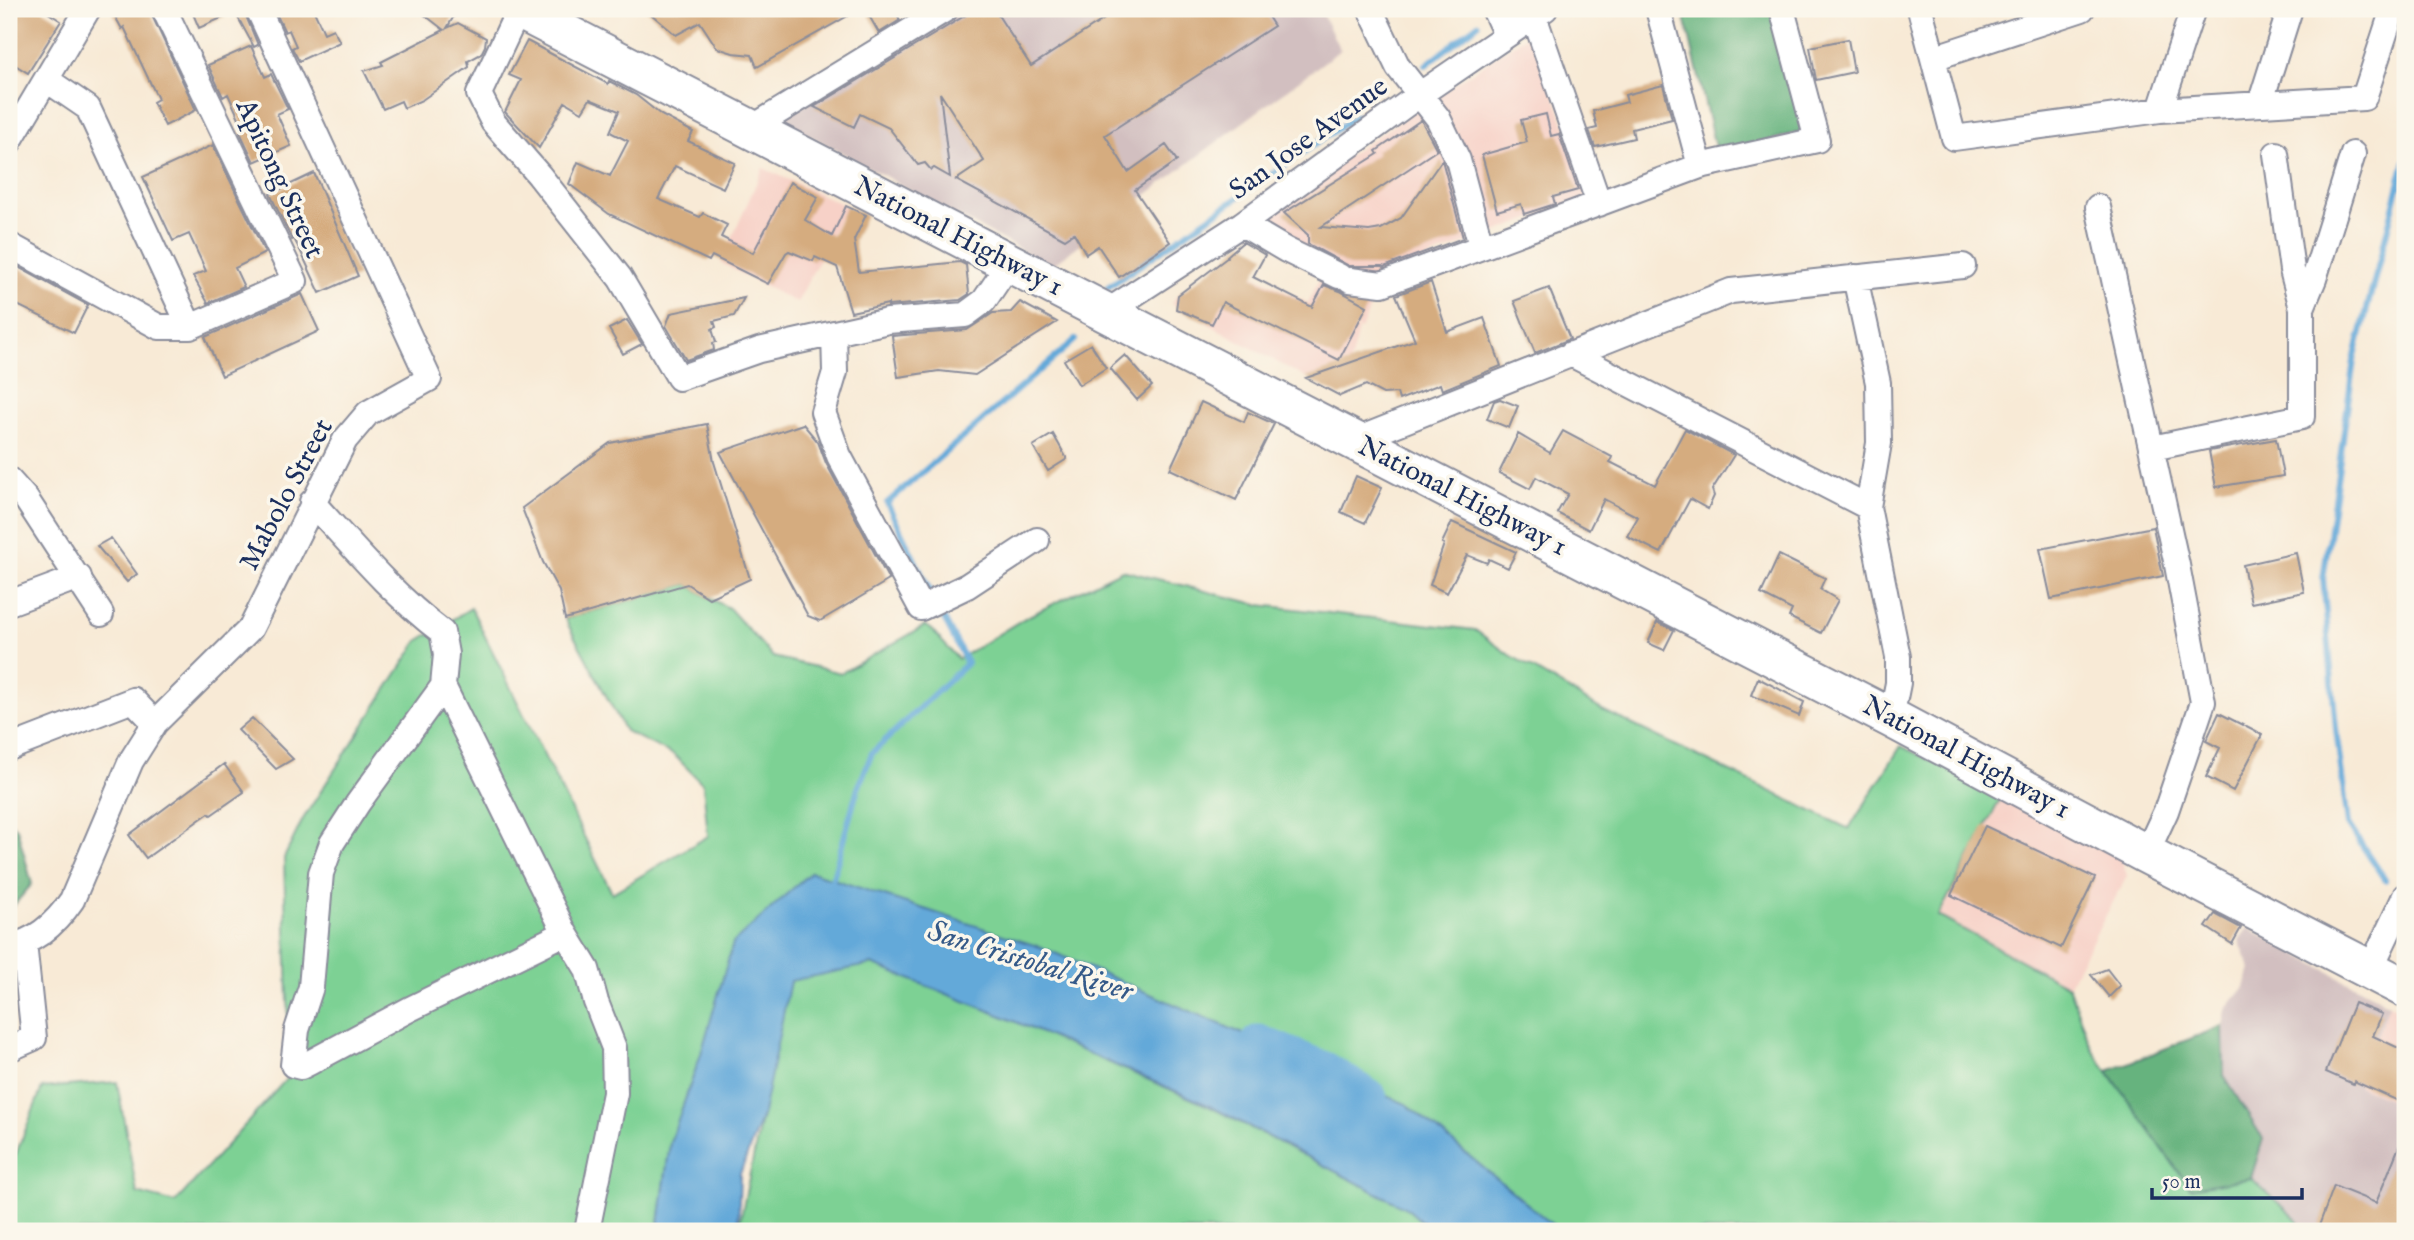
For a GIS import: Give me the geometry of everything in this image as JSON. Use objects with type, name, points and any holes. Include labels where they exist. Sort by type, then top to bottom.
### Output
[{"type":"highway","name":"National Highway 1","points":[[519,9],[1891,718],[2405,988]]},
{"type":"street","points":[[10,139],[88,9]]},
{"type":"street","name":"Apitong Street","points":[[9,245],[159,327],[190,327],[295,281],[164,9]]},
{"type":"street","name":"Mabolo Street","points":[[17,945],[58,919],[72,900],[131,761],[155,723],[251,628],[345,440],[368,413],[429,379],[258,9]]},
{"type":"street","points":[[519,9],[479,94],[492,122],[620,278],[678,378],[759,350],[888,321],[965,315],[984,301],[1009,264]]},
{"type":"street","points":[[750,129],[946,9]]},
{"type":"street","points":[[1370,9],[1398,67],[1438,118],[1458,160],[1481,246]]},
{"type":"street","points":[[1494,9],[1506,35]]},
{"type":"street","points":[[1658,9],[1700,166]]},
{"type":"street","points":[[1242,224],[1286,250],[1345,278],[1382,284],[1700,166],[1817,140],[1782,9]]},
{"type":"street","points":[[1920,9],[1954,138],[2160,110],[2364,98],[2393,9]]},
{"type":"street","points":[[1933,58],[2082,9]]},
{"type":"street","points":[[2160,110],[2193,9]]},
{"type":"street","points":[[2260,104],[2290,9]]},
{"type":"street","points":[[1540,13],[1599,204]]},
{"type":"street","name":"San Jose Avenue","points":[[1105,313],[1242,224],[1419,95],[1540,13]]},
{"type":"street","points":[[47,80],[88,107],[190,327]]},
{"type":"street","points":[[2152,448],[2302,417],[2302,308],[2292,270],[2276,154]]},
{"type":"street","points":[[2302,308],[2314,279],[2353,154]]},
{"type":"street","points":[[2098,207],[2152,448],[2203,702],[2166,811],[2146,854]]},
{"type":"street","points":[[1353,441],[1731,291],[1963,266]]},
{"type":"street","points":[[1855,277],[1878,383],[1879,443],[1868,507],[1898,657],[1898,682],[1891,718]]},
{"type":"street","points":[[834,333],[835,372],[823,412],[839,456],[921,608],[967,586],[1037,540]]},
{"type":"street","points":[[1571,354],[1868,507]]},
{"type":"street","points":[[9,480],[17,501],[79,577],[101,614]]},
{"type":"street","points":[[312,502],[360,555],[421,616],[442,632],[446,653],[443,686],[332,843],[321,873],[311,987],[297,1030],[293,1065],[300,1067],[311,1062],[410,1009],[565,933]]},
{"type":"street","points":[[9,603],[79,577]]},
{"type":"street","points":[[443,686],[565,933],[587,969],[596,1002],[614,1048],[615,1093],[587,1231]]},
{"type":"street","points":[[9,748],[133,700],[155,723]]},
{"type":"street","points":[[2370,970],[2405,896]]},
{"type":"street","points":[[9,1049],[34,1038],[17,945]]},
{"type":"shaded area","points":[[964,9],[1320,9],[1340,50],[1051,266],[778,118]]},
{"type":"shaded area","points":[[1532,32],[1590,196],[1383,275],[1361,330],[1328,314],[1358,330],[1350,362],[1306,378],[1171,303],[1224,260],[1308,303],[1326,266],[1254,219]]},
{"type":"shaded area","points":[[763,168],[846,206],[797,303],[721,263]]},
{"type":"shaded area","points":[[2002,796],[2122,859],[2127,876],[2068,986],[1938,915]]},
{"type":"shaded area","points":[[2248,928],[2389,1004],[2358,1086],[2405,1106],[2405,1215],[2398,1231],[2302,1231],[2297,1219],[2251,1178],[2263,1139],[2224,1075],[2223,1026],[2226,1010],[2245,987],[2251,969],[2239,940]]},
{"type":"shaded area","points":[[2389,1004],[2405,1012],[2405,1106],[2358,1086]]},
{"type":"green space","points":[[1683,9],[1775,9],[1809,129],[1717,156]]},
{"type":"green space","points":[[1122,570],[1260,605],[1475,630],[1507,653],[1602,710],[1849,829],[1901,746],[2002,796],[1938,916],[2068,986],[2092,1049],[2190,1188],[2251,1178],[2297,1219],[2302,1231],[1560,1231],[1406,1104],[1043,948],[811,872],[700,1057],[670,1143],[658,1231],[9,1231],[9,1172],[42,1088],[117,1082],[137,1193],[175,1203],[290,1075],[284,858],[303,819],[418,641],[471,608],[612,893],[708,836],[703,784],[674,755],[625,731],[565,619],[687,584],[729,608],[773,657],[841,673],[925,626],[932,630],[958,659],[1025,618]]},
{"type":"green space","points":[[9,822],[17,828],[32,884],[9,911]]},
{"type":"green space","points":[[872,964],[1000,1015],[1208,1106],[1408,1209],[1432,1231],[738,1231],[790,980]]},
{"type":"green space","points":[[2223,1026],[2224,1076],[2263,1139],[2251,1178],[2190,1188],[2108,1071]]},
{"type":"water","points":[[811,872],[1043,948],[1406,1104],[1560,1231],[1432,1231],[1408,1209],[1208,1105],[1000,1015],[872,964],[790,981],[763,1113],[740,1174],[738,1231],[658,1231],[670,1143],[700,1057],[733,943]]},
{"type":"building","points":[[9,9],[42,9],[61,21],[28,73],[9,61]]},
{"type":"building","points":[[111,9],[149,9],[196,110],[165,126],[153,102],[158,99],[124,27],[122,29]]},
{"type":"building","points":[[191,9],[243,9],[258,45],[254,47],[235,12],[199,28]]},
{"type":"building","points":[[274,9],[313,9],[324,33],[333,29],[340,42],[299,61],[292,48],[296,46],[289,30],[285,32]]},
{"type":"building","points":[[417,9],[458,9],[447,28],[458,23],[486,38],[485,46],[481,54],[468,61],[469,67],[422,100],[404,108],[401,101],[383,109],[364,71],[383,65],[381,62],[444,30]]},
{"type":"building","points":[[645,9],[860,9],[757,67],[752,55],[717,48],[700,22],[676,35]]},
{"type":"building","points":[[878,9],[894,9],[900,20],[879,33],[868,14]]},
{"type":"building","points":[[976,9],[994,9],[1031,66],[1120,9],[1263,9],[1274,26],[1105,135],[1128,172],[1166,145],[1177,161],[1135,190],[1170,242],[1119,277],[1098,246],[1086,254],[1074,233],[1065,239],[956,180],[984,161],[940,93],[950,177],[934,168],[931,170],[925,163],[918,165],[889,128],[860,114],[854,127],[814,107]]},
{"type":"building","points":[[1848,39],[1854,72],[1816,80],[1810,47]]},
{"type":"building","points":[[527,41],[608,84],[609,81],[636,95],[661,115],[693,132],[688,141],[735,163],[723,188],[675,166],[658,199],[700,217],[703,213],[727,225],[721,237],[753,253],[790,182],[818,197],[805,220],[832,236],[846,206],[866,215],[854,240],[859,272],[960,262],[966,265],[969,294],[960,300],[888,304],[851,312],[837,267],[815,257],[813,261],[789,251],[768,284],[712,256],[709,261],[609,214],[569,184],[578,162],[610,176],[628,141],[610,132],[619,111],[590,99],[582,112],[565,102],[539,148],[505,112],[521,80],[509,75]]},
{"type":"building","points":[[251,46],[265,77],[271,74],[288,109],[277,114],[291,146],[254,162],[240,132],[244,129],[228,94],[223,97],[208,65]]},
{"type":"building","points":[[1663,85],[1672,119],[1632,129],[1634,138],[1595,147],[1589,130],[1597,128],[1593,111],[1627,102],[1625,95]]},
{"type":"building","points":[[1546,114],[1551,136],[1559,134],[1578,190],[1553,197],[1555,204],[1524,214],[1521,204],[1497,211],[1482,155],[1527,142],[1521,120]]},
{"type":"building","points":[[1421,120],[1437,150],[1321,227],[1369,231],[1381,229],[1401,218],[1442,160],[1463,238],[1384,267],[1349,266],[1308,244],[1308,235],[1284,213],[1378,154],[1376,151]]},
{"type":"building","points":[[213,145],[265,253],[235,268],[244,287],[208,303],[193,276],[206,271],[189,234],[173,241],[143,177]]},
{"type":"building","points":[[314,173],[358,276],[320,293],[270,194]]},
{"type":"building","points":[[1243,242],[1265,255],[1253,277],[1312,307],[1324,285],[1367,306],[1339,360],[1223,302],[1212,324],[1176,309],[1178,295],[1228,257]]},
{"type":"building","points":[[9,262],[88,305],[74,333],[9,301]]},
{"type":"building","points":[[1431,282],[1447,332],[1484,318],[1501,366],[1442,390],[1440,384],[1399,400],[1397,393],[1383,394],[1366,385],[1340,396],[1306,378],[1415,340],[1396,295]]},
{"type":"building","points":[[1549,288],[1570,339],[1535,353],[1514,301]]},
{"type":"building","points":[[302,294],[319,331],[222,376],[205,337]]},
{"type":"building","points":[[744,298],[734,316],[714,321],[714,350],[686,360],[666,326],[671,313]]},
{"type":"building","points":[[1020,302],[1057,322],[975,375],[939,371],[898,377],[892,336],[967,330],[993,313],[1011,312]]},
{"type":"building","points":[[627,320],[642,344],[623,354],[609,329]]},
{"type":"building","points":[[1091,344],[1106,368],[1079,385],[1064,360]]},
{"type":"building","points":[[1125,355],[1152,386],[1137,400],[1110,368]]},
{"type":"building","points":[[1500,399],[1518,406],[1509,428],[1487,419],[1494,401]]},
{"type":"building","points":[[1201,402],[1244,422],[1248,412],[1274,424],[1236,500],[1170,469]]},
{"type":"building","points":[[707,424],[714,462],[750,579],[709,598],[687,584],[565,619],[559,591],[543,562],[522,508],[610,443]]},
{"type":"building","points":[[803,424],[818,442],[826,463],[889,580],[820,621],[808,616],[720,452]]},
{"type":"building","points":[[1685,429],[1734,455],[1712,490],[1714,496],[1708,509],[1690,499],[1661,553],[1627,536],[1638,517],[1604,499],[1589,530],[1557,513],[1568,494],[1536,477],[1530,489],[1499,473],[1518,434],[1550,453],[1563,431],[1612,457],[1610,462],[1655,485]]},
{"type":"building","points":[[1053,434],[1067,459],[1048,471],[1033,446]]},
{"type":"building","points":[[2276,439],[2283,476],[2216,487],[2209,451]]},
{"type":"building","points":[[1356,476],[1382,488],[1365,523],[1341,512]]},
{"type":"building","points":[[1452,522],[1516,552],[1508,568],[1489,559],[1487,563],[1467,555],[1447,593],[1430,585],[1444,544],[1442,543]]},
{"type":"building","points":[[2153,527],[2163,576],[2051,599],[2040,549]]},
{"type":"building","points":[[111,538],[137,574],[127,582],[97,546]]},
{"type":"building","points":[[2296,553],[2304,592],[2251,603],[2243,565]]},
{"type":"building","points":[[1779,555],[1825,578],[1820,589],[1838,600],[1821,633],[1789,617],[1792,610],[1761,594]]},
{"type":"building","points":[[1657,622],[1674,630],[1664,650],[1648,643]]},
{"type":"building","points":[[1758,678],[1804,702],[1799,716],[1751,695]]},
{"type":"building","points":[[2219,713],[2262,735],[2233,791],[2206,777],[2220,748],[2206,741]]},
{"type":"building","points":[[252,718],[293,759],[276,769],[238,730]]},
{"type":"building","points":[[224,764],[244,792],[211,815],[209,813],[146,858],[129,835]]},
{"type":"building","points":[[1985,826],[2095,878],[2061,948],[1951,895]]},
{"type":"building","points":[[2215,914],[2241,928],[2232,944],[2206,927]]},
{"type":"building","points":[[2107,969],[2120,986],[2109,997],[2091,975]]},
{"type":"building","points":[[2354,1003],[2382,1014],[2373,1036],[2405,1051],[2405,1104],[2354,1081],[2353,1084],[2326,1072]]},
{"type":"building","points":[[2405,1132],[2405,1210],[2397,1231],[2317,1231],[2334,1186],[2376,1203]]},
{"type":"waterway","points":[[1426,65],[1478,24]]},
{"type":"waterway","points":[[1108,287],[1356,116]]},
{"type":"waterway","points":[[2385,880],[2348,824],[2336,729],[2323,579],[2354,360],[2405,161]]},
{"type":"waterway","points":[[931,593],[887,503],[1075,340]]},
{"type":"waterway","points":[[831,884],[857,791],[872,753],[967,663],[940,611]]},
{"type":"waterway","name":"San Cristobal River","points":[[1259,1043],[1325,1070],[1369,1098]]}]
